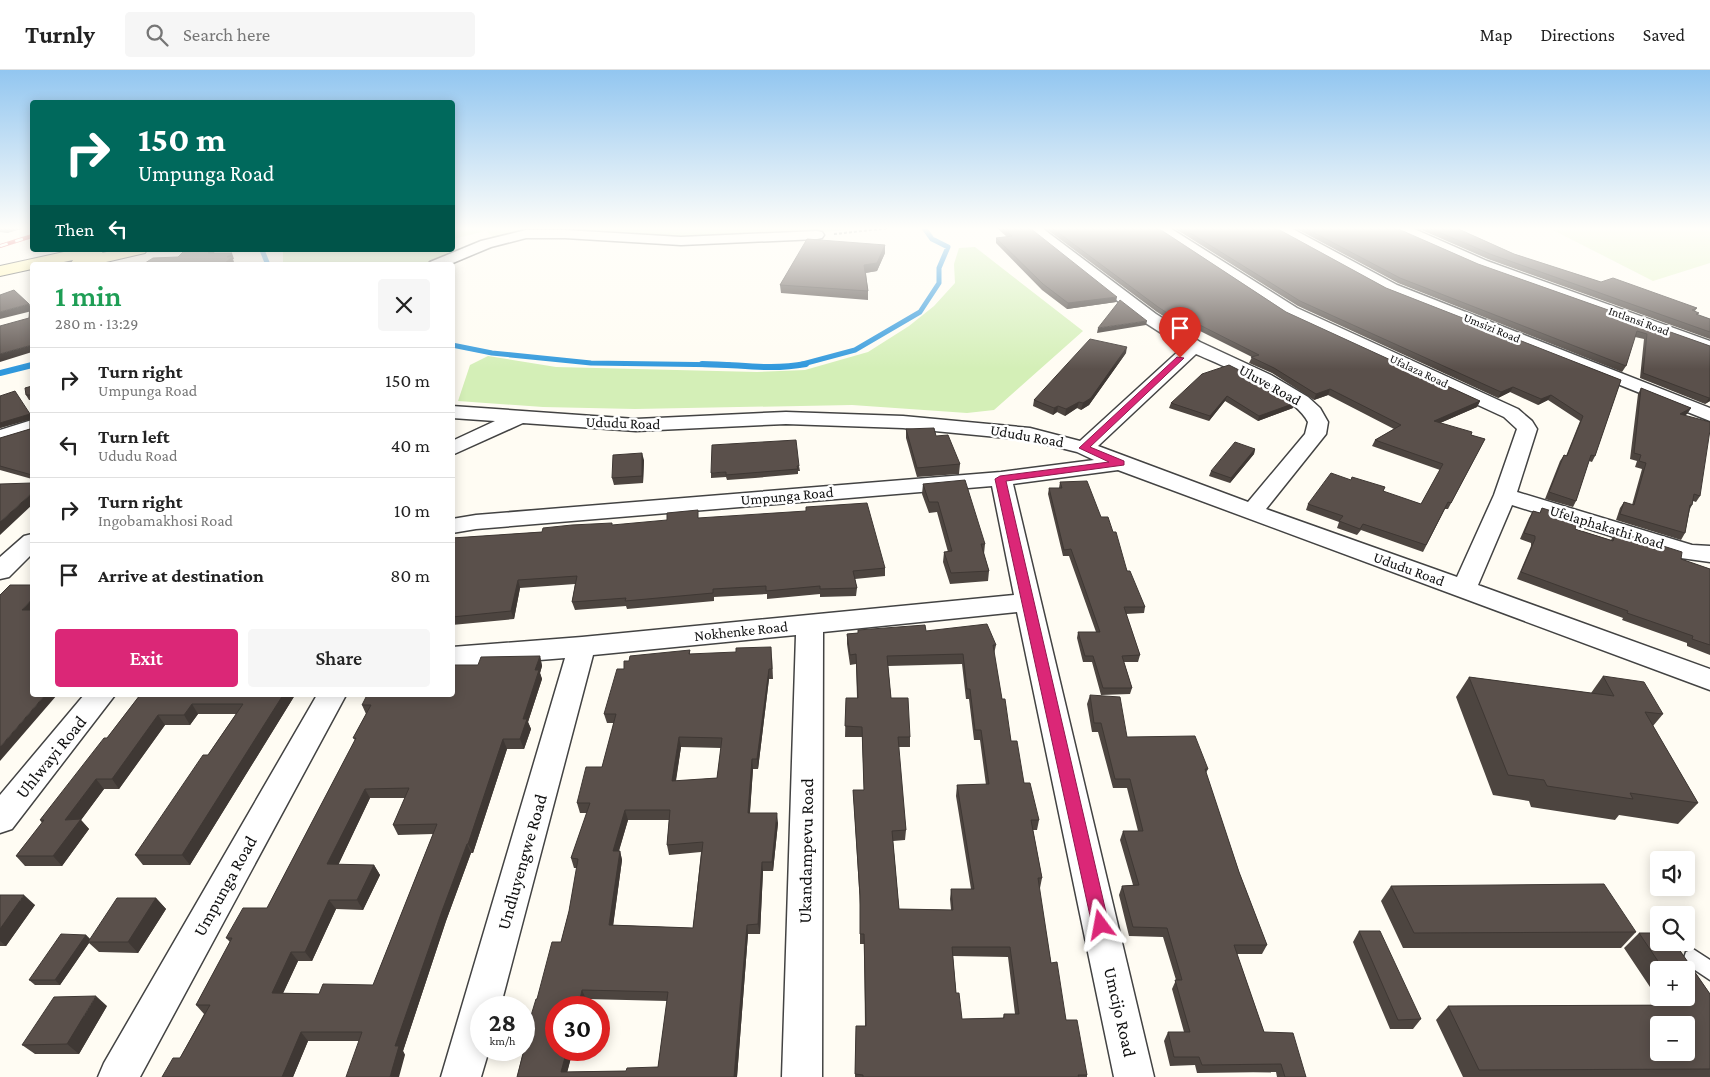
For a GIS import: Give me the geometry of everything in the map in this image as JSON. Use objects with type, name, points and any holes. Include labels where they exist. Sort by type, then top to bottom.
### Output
[{"type":"main road","points":[[0,280],[23,275]]},
{"type":"street","name":"Uluve Road","points":[[1094,275],[1150,318],[1194,346],[1297,398],[1315,414],[1318,423],[1317,432],[1312,440],[1252,511]]},
{"type":"street","name":"Ufalaza Road","points":[[1233,275],[1291,312],[1517,417],[1525,425],[1527,429],[1505,495],[1464,589]]},
{"type":"street","name":"Umsizi Road","points":[[1367,275],[1391,288],[1710,415]]},
{"type":"street","name":"Intlansi Road","points":[[1512,275],[1710,347]]},
{"type":"street","points":[[1084,448],[1194,346]]},
{"type":"street","name":"Ududu Road","points":[[455,412],[636,425],[786,418],[903,422],[1030,434],[1084,448],[1120,463],[1710,680]]},
{"type":"street","points":[[455,448],[520,416]]},
{"type":"street","points":[[0,437],[30,427]]},
{"type":"street","name":"Umpunga Road","points":[[455,526],[486,521],[1000,479],[1120,463]]},
{"type":"street","name":"Umcijo Road","points":[[1000,479],[1134,1077]]},
{"type":"street","name":"Ufelaphakathi Road","points":[[1505,495],[1690,552],[1710,554]]},
{"type":"street","points":[[0,570],[30,543]]},
{"type":"street","name":"Nokhenke Road","points":[[455,657],[582,647],[1029,602]]},
{"type":"street","name":"Ukandampevu Road","points":[[802,1077],[810,624]]},
{"type":"street","name":"Undluyengwe Road","points":[[461,1077],[582,647]]},
{"type":"street","name":"Uhlwayi Road","points":[[0,819],[99,697]]},
{"type":"street","name":"Umpunga Road","points":[[118,1077],[331,697]]},
{"type":"lane","points":[[1693,958],[1710,971]]},
{"type":"green space","points":[[955,275],[1011,275],[1083,331],[994,410],[967,413],[852,405],[635,409],[543,407],[458,401],[470,365],[488,356],[556,367],[757,372],[805,370],[868,352],[909,326],[934,306],[955,283]]},
{"type":"green space","points":[[1641,275],[1672,275],[1653,281]]},
{"type":"building","points":[[786,275],[866,275],[868,291],[780,285]]},
{"type":"building","points":[[1034,275],[1089,275],[1117,297],[1068,303]]},
{"type":"building","points":[[1115,275],[1230,275],[1286,312],[1480,401],[1434,421],[1472,432],[1471,435],[1485,439],[1451,503],[1448,502],[1426,545],[1363,524],[1360,529],[1339,521],[1343,516],[1308,504],[1331,473],[1351,480],[1352,477],[1385,487],[1383,491],[1421,504],[1443,464],[1375,440],[1401,425],[1330,389],[1316,394],[1274,368],[1251,357],[1259,355],[1180,315],[1172,316]]},
{"type":"building","points":[[1258,275],[1362,275],[1386,288],[1621,380],[1595,456],[1591,455],[1576,501],[1549,492],[1564,455],[1567,456],[1583,416],[1551,395],[1541,399],[1513,387],[1501,392],[1300,301]]},
{"type":"building","points":[[1394,275],[1509,275],[1710,346],[1710,398],[1643,373],[1647,334],[1637,331],[1626,366]]},
{"type":"building","points":[[1549,275],[1579,275],[1601,282],[1613,278],[1697,308],[1692,310],[1699,313],[1696,314],[1710,319],[1710,332]]},
{"type":"building","points":[[14,290],[29,304],[0,312],[0,295]]},
{"type":"building","points":[[1120,300],[1147,321],[1098,328]]},
{"type":"building","points":[[30,304],[30,346],[0,354],[0,326],[29,318]]},
{"type":"building","points":[[1090,339],[1127,347],[1091,398],[1066,409],[1058,406],[1054,408],[1034,400]]},
{"type":"building","points":[[1229,365],[1275,388],[1295,403],[1259,416],[1227,396],[1210,416],[1171,403],[1202,374]]},
{"type":"building","points":[[30,387],[30,395],[26,395],[25,388]]},
{"type":"building","points":[[1641,388],[1691,408],[1680,414],[1710,422],[1700,496],[1694,494],[1685,533],[1620,514],[1624,502],[1634,505],[1646,463],[1639,461],[1641,455],[1634,453]]},
{"type":"building","points":[[15,391],[30,414],[0,423],[0,396]]},
{"type":"building","points":[[934,428],[936,436],[948,435],[960,464],[917,468],[906,429]]},
{"type":"building","points":[[30,429],[30,474],[0,466],[0,438]]},
{"type":"building","points":[[796,440],[798,469],[726,475],[726,472],[711,473],[712,445]]},
{"type":"building","points":[[1235,442],[1255,449],[1231,478],[1211,471]]},
{"type":"building","points":[[642,453],[642,476],[612,478],[613,455]]},
{"type":"building","points":[[965,480],[985,544],[981,544],[989,571],[951,573],[944,552],[952,551],[938,502],[929,502],[923,484]]},
{"type":"building","points":[[1087,481],[1101,517],[1108,517],[1113,532],[1116,532],[1127,571],[1130,571],[1145,607],[1124,607],[1140,655],[1122,656],[1132,688],[1103,688],[1093,656],[1085,656],[1078,632],[1100,632],[1071,549],[1064,550],[1049,488],[1062,488],[1060,482]]},
{"type":"building","points":[[30,483],[30,495],[0,522],[0,484]]},
{"type":"building","points":[[867,503],[885,568],[853,571],[857,588],[820,589],[820,586],[766,591],[766,586],[713,589],[713,593],[625,601],[626,598],[572,602],[577,576],[518,580],[511,611],[455,617],[455,538],[542,532],[543,528],[572,525],[612,523],[612,525],[667,520],[667,513],[698,510],[698,518],[806,511],[806,507]]},
{"type":"building","points":[[1542,508],[1571,517],[1569,523],[1577,525],[1575,529],[1613,541],[1616,531],[1682,552],[1681,559],[1710,569],[1710,645],[1692,639],[1693,636],[1521,572],[1535,539],[1535,536],[1524,533],[1533,511],[1540,513]]},
{"type":"building","points":[[10,585],[30,585],[30,601],[22,610],[30,610],[30,697],[43,697],[0,747],[0,595]]},
{"type":"building","points":[[987,624],[996,645],[993,645],[1002,699],[1005,699],[1011,741],[1017,741],[1024,783],[1030,783],[1039,820],[1031,820],[1042,878],[1038,878],[1051,963],[1057,962],[1066,1020],[1077,1020],[1087,1075],[1078,1075],[1079,1077],[863,1077],[863,1075],[855,1074],[856,1026],[866,1026],[864,934],[860,934],[860,895],[853,790],[864,790],[862,727],[845,726],[846,698],[858,698],[856,654],[850,655],[847,634],[858,633],[858,630],[925,625],[926,631]],"holes":[[[963,654],[967,689],[970,689],[975,730],[981,730],[989,784],[957,785],[974,889],[951,889],[953,910],[899,909],[892,831],[906,830],[898,737],[910,737],[908,698],[891,698],[887,656]],[[952,947],[1010,947],[1019,1014],[1004,1014],[1004,1018],[962,1019],[959,993],[956,993]]]},
{"type":"building","points":[[771,647],[772,669],[769,669],[757,759],[752,759],[748,813],[777,813],[772,862],[762,862],[758,924],[747,925],[734,1077],[517,1077],[521,1061],[535,1061],[535,1002],[552,942],[561,942],[569,911],[578,859],[571,858],[590,803],[577,803],[586,767],[602,767],[616,714],[604,714],[617,669],[624,669],[624,661],[629,661],[630,656],[690,650],[689,654],[736,652],[736,648]],"holes":[[[679,737],[722,738],[717,778],[672,781]],[[625,810],[670,810],[667,845],[703,842],[693,928],[609,925],[620,851],[613,851]]]},
{"type":"building","points":[[540,656],[535,670],[539,670],[523,719],[527,719],[520,739],[503,739],[468,844],[442,911],[395,1046],[399,1046],[390,1077],[346,1077],[362,1032],[301,1032],[282,1077],[162,1077],[173,1058],[180,1058],[210,1005],[196,1005],[232,938],[226,938],[243,908],[267,908],[356,738],[353,738],[371,705],[362,705],[366,697],[455,697],[455,665],[478,665],[481,657]],"holes":[[[409,788],[393,825],[437,824],[373,985],[323,984],[319,994],[272,993],[291,952],[305,952],[329,900],[357,900],[374,865],[327,864],[365,789]]]},
{"type":"building","points":[[1603,676],[1644,682],[1663,714],[1645,712],[1698,803],[1630,793],[1633,799],[1547,786],[1544,780],[1508,775],[1469,677],[1614,696]]},
{"type":"building","points":[[1090,695],[1120,697],[1127,737],[1195,736],[1208,769],[1205,769],[1239,872],[1267,945],[1234,945],[1264,1032],[1293,1033],[1306,1077],[1285,1077],[1281,1064],[1202,1065],[1199,1057],[1174,1057],[1168,1032],[1190,1032],[1175,980],[1182,980],[1167,928],[1133,927],[1122,886],[1139,885],[1123,831],[1143,831],[1130,779],[1115,779],[1101,723],[1094,723]]},
{"type":"building","points":[[138,697],[282,697],[182,855],[135,855],[203,755],[208,755],[243,704],[192,704],[184,715],[158,715],[112,779],[96,779],[65,820],[81,819],[53,856],[16,856],[44,820],[40,820],[104,738],[107,738]]},
{"type":"building","points":[[1604,884],[1636,932],[1414,933],[1391,886]]},
{"type":"building","points":[[0,895],[24,895],[0,929]]},
{"type":"building","points":[[117,898],[156,898],[128,942],[88,942]]},
{"type":"building","points":[[1359,931],[1380,931],[1421,1019],[1398,1020]]},
{"type":"building","points":[[1639,933],[1650,933],[1650,949]]},
{"type":"building","points":[[61,934],[86,935],[55,980],[29,980]]},
{"type":"building","points":[[1651,951],[1680,951],[1687,961],[1658,961]]},
{"type":"building","points":[[1695,972],[1710,994],[1710,1069],[1479,1070],[1448,1006],[1695,1006]]},
{"type":"building","points":[[96,996],[67,1044],[22,1045],[54,997]]},
{"type":"waterway","points":[[799,365],[855,350],[920,312],[939,283],[939,275]]},
{"type":"waterway","points":[[455,346],[492,353],[591,363],[720,365]]},
{"type":"waterway","points":[[702,364],[720,365]]},
{"type":"waterway","points":[[799,365],[806,364]]},
{"type":"waterway","points":[[720,365],[730,365]]},
{"type":"waterway","points":[[720,365],[766,367],[799,365]]},
{"type":"waterway","points":[[0,373],[30,366]]},
{"type":"route","points":[[1101,925],[1000,479],[1120,463],[1084,448],[1180,358]]}]
